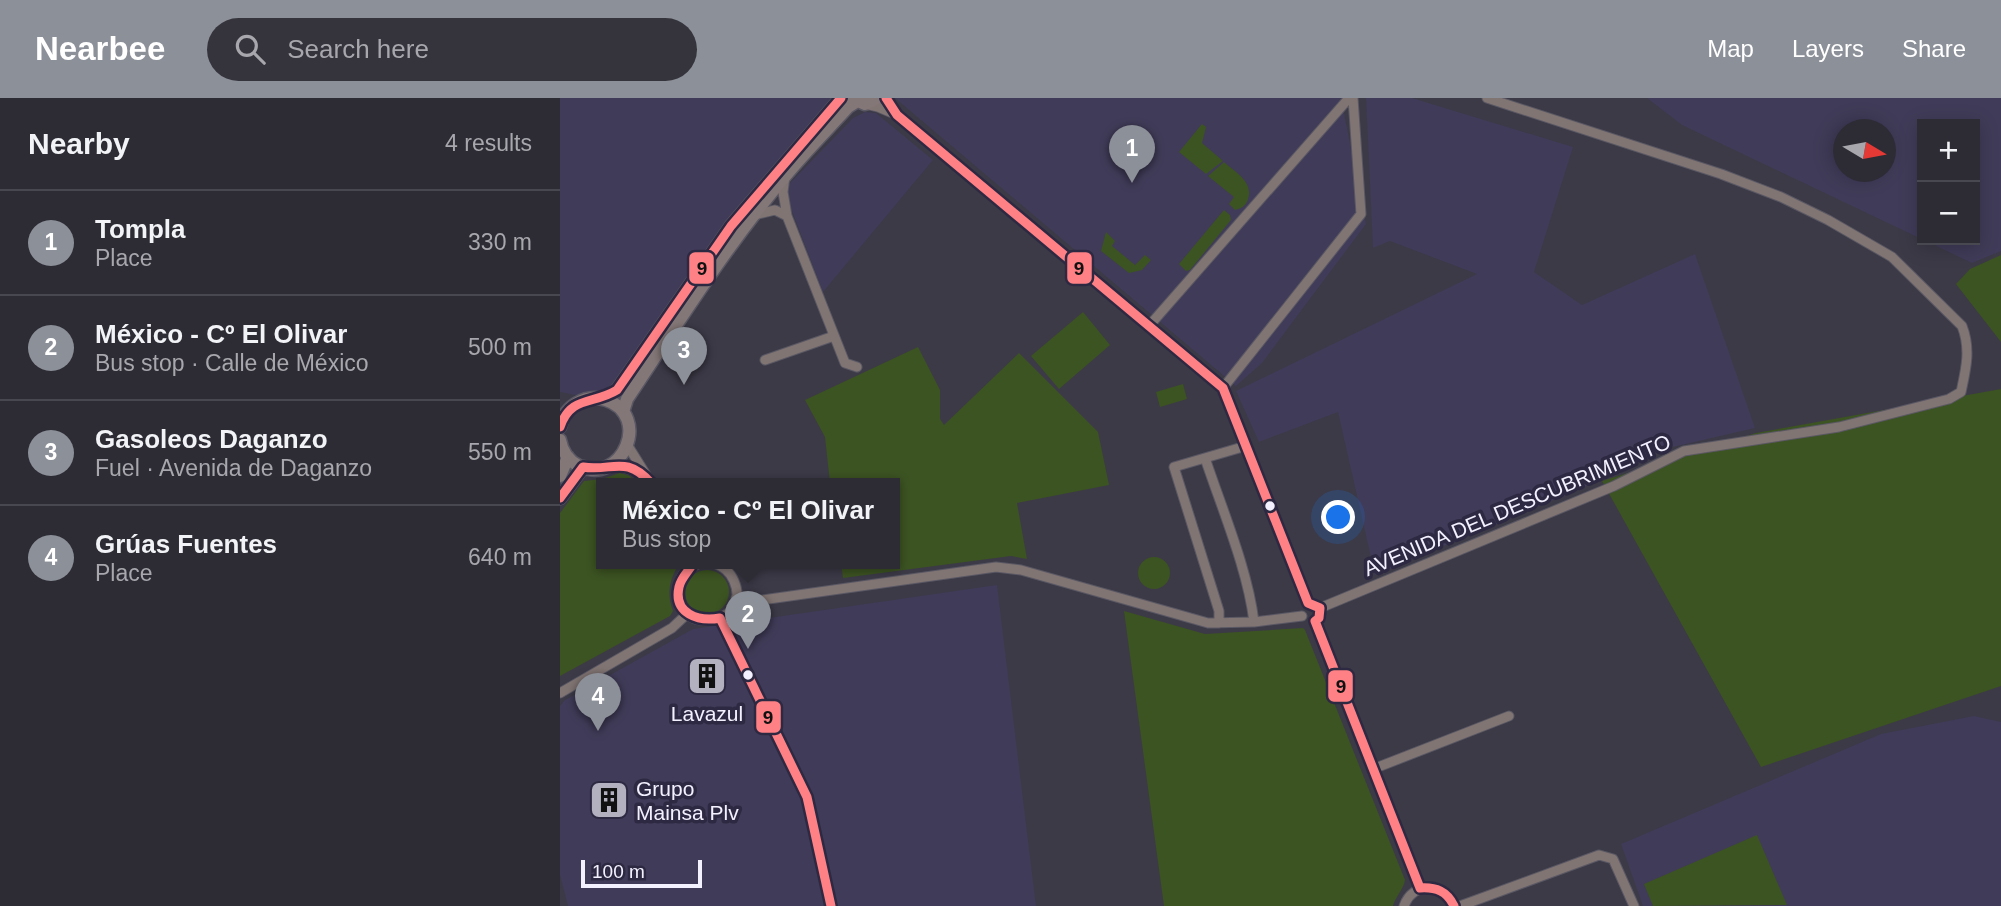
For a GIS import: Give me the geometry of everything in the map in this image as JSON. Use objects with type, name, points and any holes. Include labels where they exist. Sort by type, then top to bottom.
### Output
[{"type":"main road","points":[[604,399],[617,390],[732,226],[841,98]]},
{"type":"main road","points":[[623,412],[627,399],[754,215],[785,175],[848,107],[862,100]]},
{"type":"main road","points":[[560,427],[568,410],[578,402],[591,398],[604,399],[614,404],[623,412],[630,428],[628,446],[624,453],[612,464],[593,469],[583,467],[568,457],[560,440]]},
{"type":"main road","points":[[560,476],[568,457]]},
{"type":"main road","points":[[560,498],[583,467]]},
{"type":"street","points":[[886,98],[897,116]]},
{"type":"street","points":[[1149,326],[1351,98]]},
{"type":"street","points":[[1223,388],[1361,214],[1351,98]]},
{"type":"street","name":"AVENIDA DEL DESCUBRIMIENTO","points":[[1320,608],[1614,486],[1684,452],[1839,426],[1949,399],[1961,392],[1967,364],[1968,340],[1962,326],[1892,257],[1828,219],[1781,197],[1721,174],[1487,98]]},
{"type":"street","points":[[862,100],[897,116],[1223,388],[1308,603]]},
{"type":"street","points":[[785,175],[783,192],[787,216],[845,363],[857,367]]},
{"type":"street","points":[[754,215],[775,210],[787,216]]},
{"type":"street","points":[[765,360],[834,335]]},
{"type":"street","points":[[628,446],[647,478]]},
{"type":"street","points":[[1219,623],[1219,611],[1174,467],[1246,446]]},
{"type":"street","points":[[1205,458],[1235,547],[1254,622]]},
{"type":"street","points":[[612,464],[646,478]]},
{"type":"street","points":[[736,598],[755,601],[996,567],[1021,570],[1208,623],[1254,622],[1302,616],[1310,622],[1315,621],[1319,618],[1320,608],[1317,604],[1308,603]]},
{"type":"street","points":[[689,569],[678,589],[678,598],[687,614],[704,621],[720,618],[732,607],[736,598],[733,578],[725,569]]},
{"type":"street","points":[[1302,616],[1308,603]]},
{"type":"street","points":[[560,693],[672,628],[687,614]]},
{"type":"street","points":[[720,618],[807,797],[831,906]]},
{"type":"street","points":[[1315,621],[1420,888]]},
{"type":"street","points":[[1373,769],[1509,716]]},
{"type":"street","points":[[1460,906],[1599,855],[1613,859],[1634,906]]},
{"type":"street","points":[[1404,906],[1412,893],[1420,888],[1437,888],[1445,892],[1454,906]]},
{"type":"shaded area","points":[[560,98],[841,98],[617,390],[591,398],[560,392]]},
{"type":"shaded area","points":[[895,98],[1341,98],[1366,224],[1262,363],[1236,386]]},
{"type":"shaded area","points":[[1366,98],[1412,98],[1573,147],[1534,272],[1582,305],[1695,254],[1755,428],[1651,452],[1603,479],[1375,575],[1338,412],[1259,442],[1236,391],[1477,274],[1390,241],[1373,248]]},
{"type":"shaded area","points":[[1647,98],[2001,98],[2001,251],[1972,263],[1934,245],[1980,245],[1980,119],[1917,119],[1917,237],[1682,125]]},
{"type":"shaded area","points":[[865,112],[876,113],[933,160],[823,292],[787,198],[789,184],[853,118]]},
{"type":"shaded area","points":[[997,585],[1036,906],[568,906],[560,875],[560,706],[565,700],[693,629]]},
{"type":"shaded area","points":[[1974,716],[2001,722],[2001,906],[1643,906],[1621,844],[1881,734]]},
{"type":"green space","points":[[1202,124],[1206,127],[1202,143],[1223,161],[1206,174],[1179,152]]},
{"type":"green space","points":[[1224,162],[1248,187],[1246,203],[1235,210],[1229,204],[1234,197],[1208,176]]},
{"type":"green space","points":[[1224,210],[1231,220],[1190,270],[1186,271],[1179,264]]},
{"type":"green space","points":[[1106,232],[1115,241],[1112,246],[1135,265],[1145,255],[1151,260],[1142,270],[1129,273],[1101,251]]},
{"type":"green space","points":[[2001,255],[2001,342],[1956,284],[1970,269]]},
{"type":"green space","points":[[1083,312],[1110,345],[1059,389],[1031,356]]},
{"type":"green space","points":[[918,347],[940,390],[940,419],[944,425],[1019,353],[1098,432],[1109,485],[1017,503],[1027,559],[1011,556],[843,578],[842,569],[900,569],[900,478],[829,478],[825,437],[805,400]]},
{"type":"green space","points":[[1183,384],[1187,399],[1160,407],[1156,392]]},
{"type":"green space","points":[[2001,389],[2001,686],[1761,767],[1602,481],[1756,433]]},
{"type":"green space","points":[[620,473],[632,478],[605,478]]},
{"type":"green space","points":[[596,480],[596,569],[676,569],[670,586],[673,611],[670,616],[560,676],[560,513],[584,481]]},
{"type":"green space","points":[[1154,557],[1165,562],[1170,573],[1165,584],[1154,589],[1143,584],[1138,573],[1143,562]]},
{"type":"green space","points":[[707,570],[723,576],[729,592],[723,608],[707,614],[691,608],[685,592],[691,576]]},
{"type":"green space","points":[[1124,611],[1205,634],[1305,630],[1405,880],[1393,906],[1164,906]]},
{"type":"green space","points":[[1757,835],[1787,905],[1653,906],[1644,884]]},
{"type":"transit line","name":"9","points":[[560,427],[570,410],[577,405],[617,390],[731,226],[841,98]]},
{"type":"transit line","name":"9","points":[[886,98],[897,115],[1223,388],[1308,603],[1320,608],[1319,618],[1315,621],[1420,888],[1440,891],[1454,906]]},
{"type":"transit line","name":"9","points":[[560,498],[583,467],[626,467],[646,478]]},
{"type":"transit line","name":"9","points":[[689,569],[680,583],[680,604],[684,610],[696,617],[720,618],[807,797],[831,906]]},
{"type":"place","name":"Tompla","points":[[1132,183]]},
{"type":"place","name":"Gasoleos Daganzo","points":[[684,385]]},
{"type":"place","name":"México - Cº El Olivar","points":[[748,649]]},
{"type":"place","name":"Lavazul","points":[[707,676]]},
{"type":"place","name":"Grúas Fuentes","points":[[598,731]]},
{"type":"place","name":"Grupo Mainsa Plv","points":[[609,800]]}]
